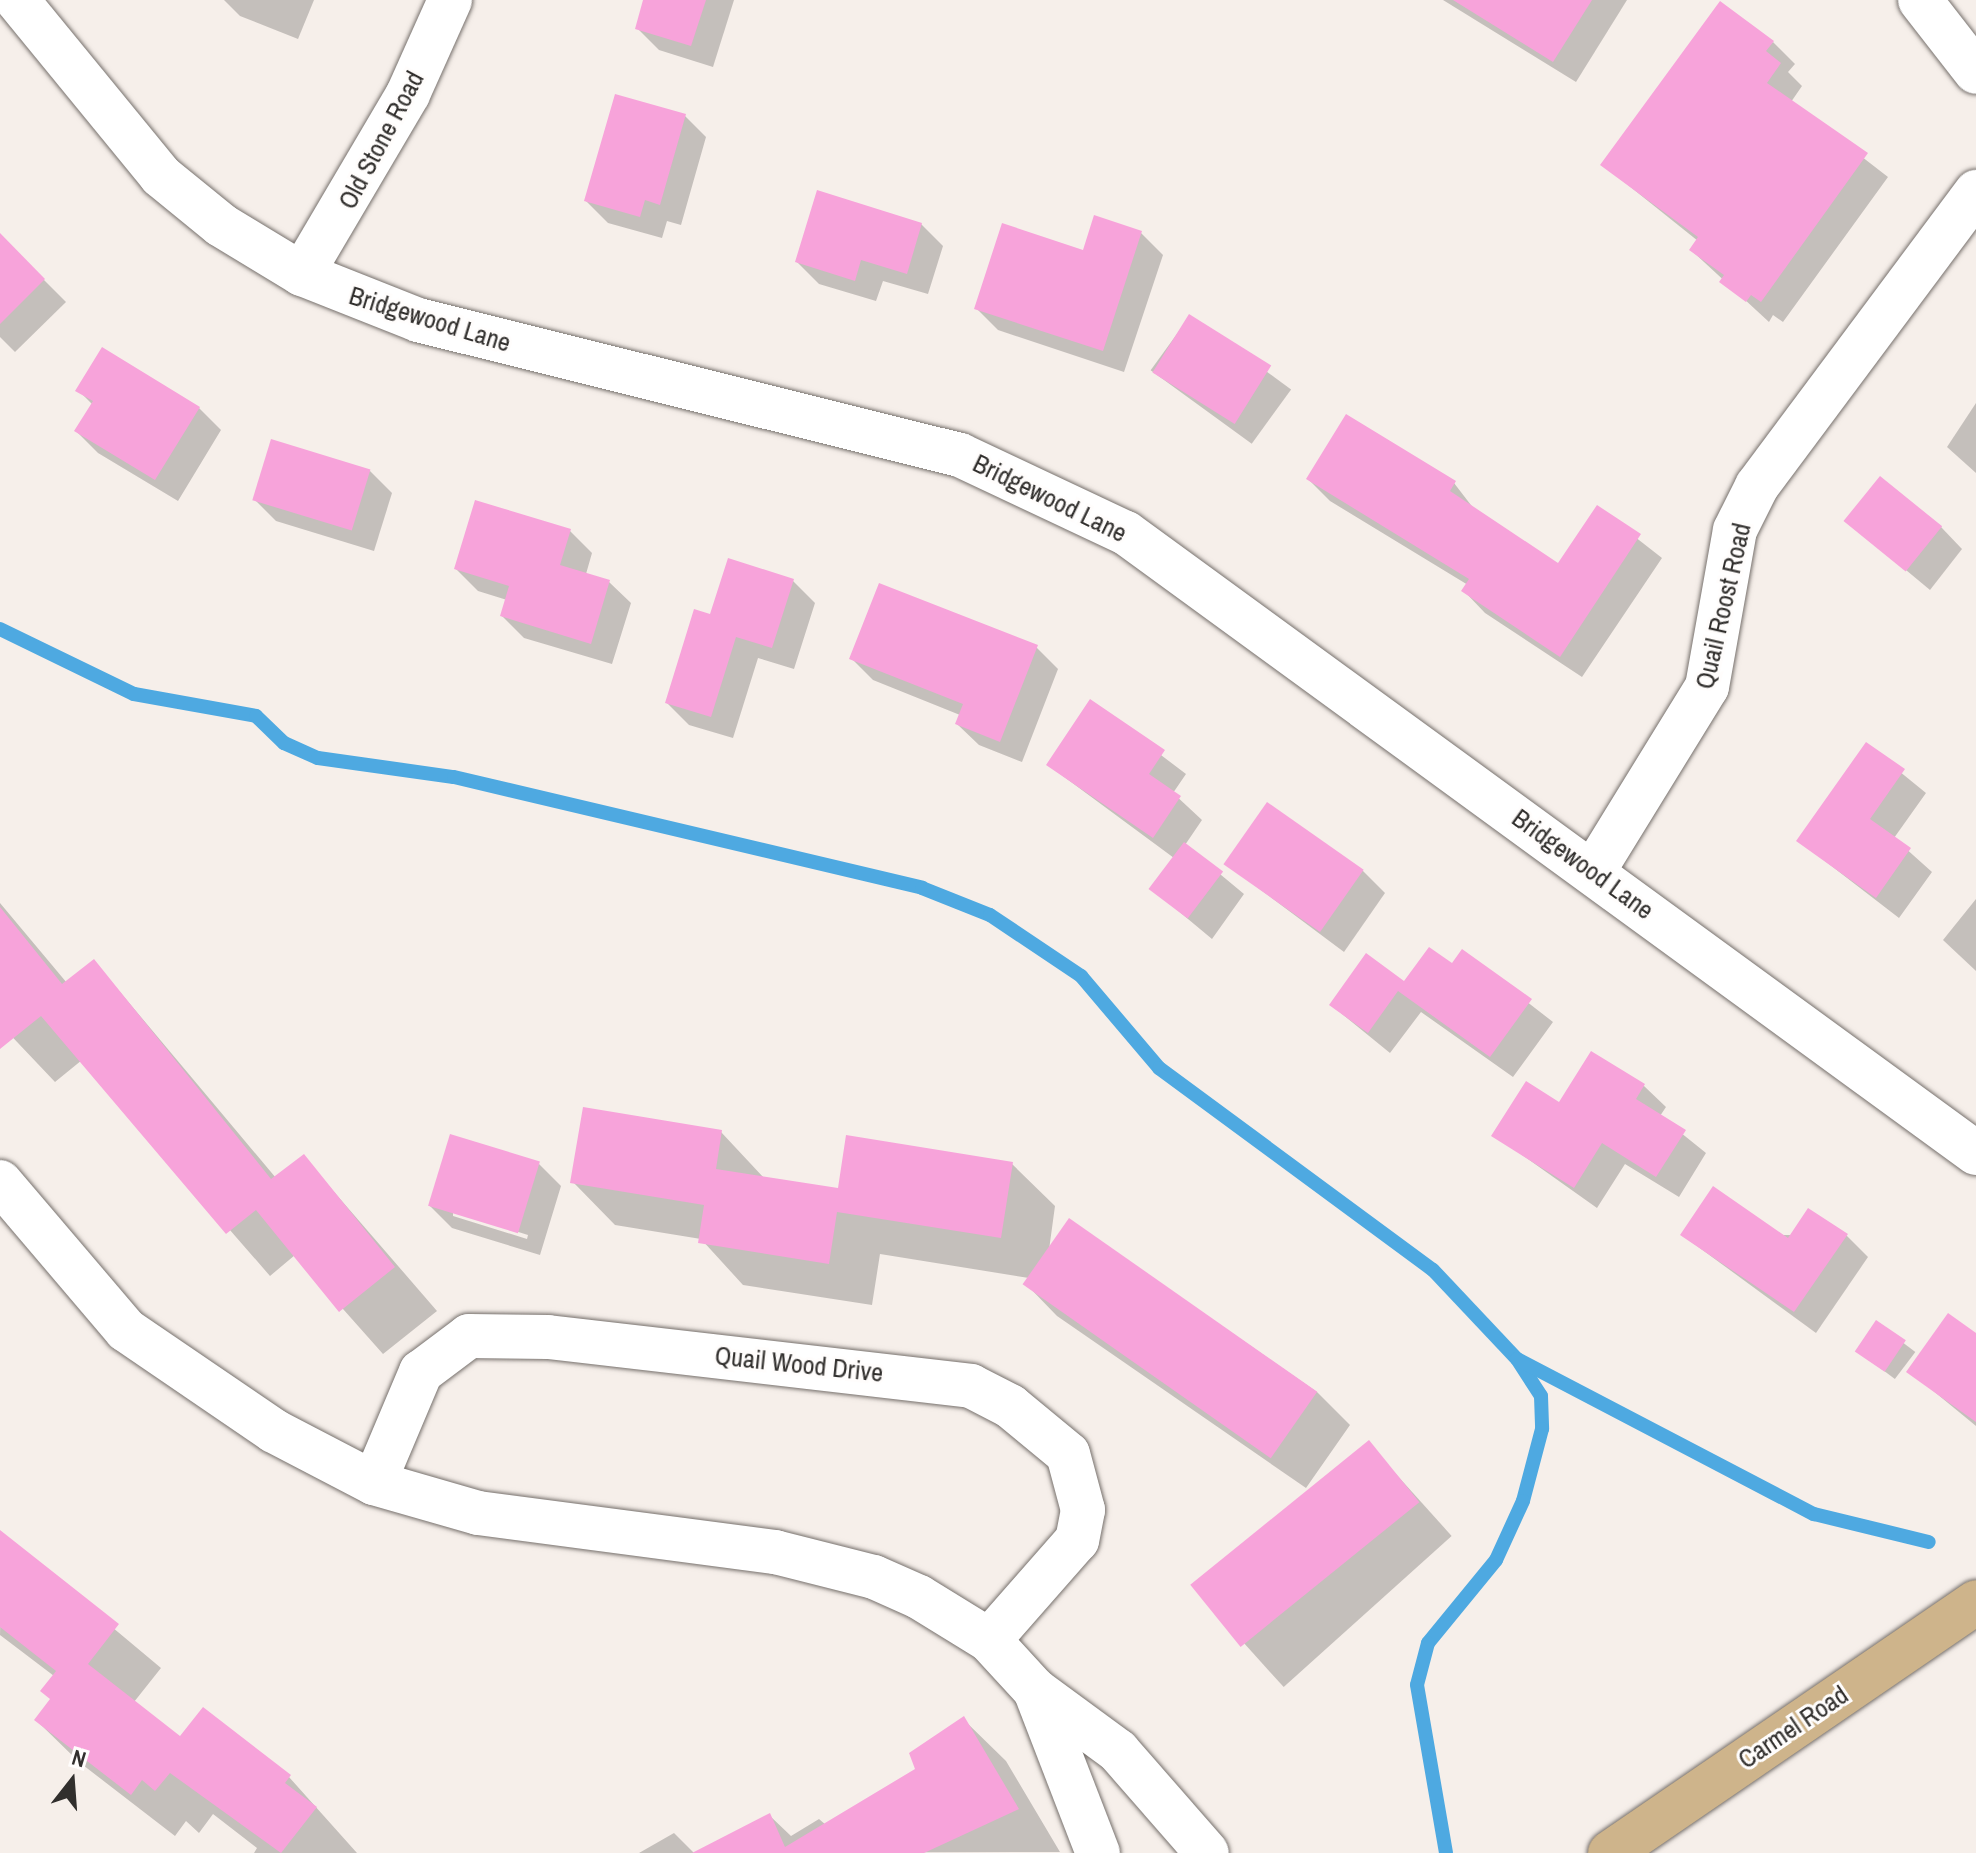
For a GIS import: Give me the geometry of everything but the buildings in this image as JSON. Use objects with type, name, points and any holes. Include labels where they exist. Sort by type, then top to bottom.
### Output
[{"type":"main road","name":"Carmel Road","points":[[1610,1853],[1976,1602]]},
{"type":"street","name":"Bridgewood Lane","points":[[17,0],[161,176],[221,225],[302,274],[418,320],[945,451],[1028,482],[1138,541],[1976,1153]]},
{"type":"street","name":"Old Stone Road","points":[[302,274],[408,94],[450,0]]},
{"type":"street","points":[[1920,0],[1976,72]]},
{"type":"street","name":"Quail Roost Road","points":[[1593,872],[1707,687],[1735,530],[1757,486],[1976,192]]},
{"type":"street","points":[[0,1182],[143,1343],[274,1431],[374,1483],[478,1513],[775,1552],[845,1570],[919,1597],[989,1640],[1035,1690],[1118,1751],[1207,1853]]},
{"type":"street","name":"Quail Wood Drive","points":[[374,1483],[421,1372],[469,1336],[548,1337],[971,1386],[1010,1406],[1068,1454],[1083,1510],[1077,1540],[989,1640]]},
{"type":"street","points":[[1035,1690],[1098,1853]]},
{"type":"waterway","points":[[0,629],[134,694],[256,716],[284,743],[318,758],[454,777],[922,888],[990,915],[1081,976],[1159,1068],[1433,1270],[1517,1359],[1541,1396],[1542,1429],[1523,1501],[1496,1560],[1428,1643],[1417,1685],[1446,1853]]},
{"type":"waterway","points":[[1517,1359],[1814,1514],[1929,1542]]}]
